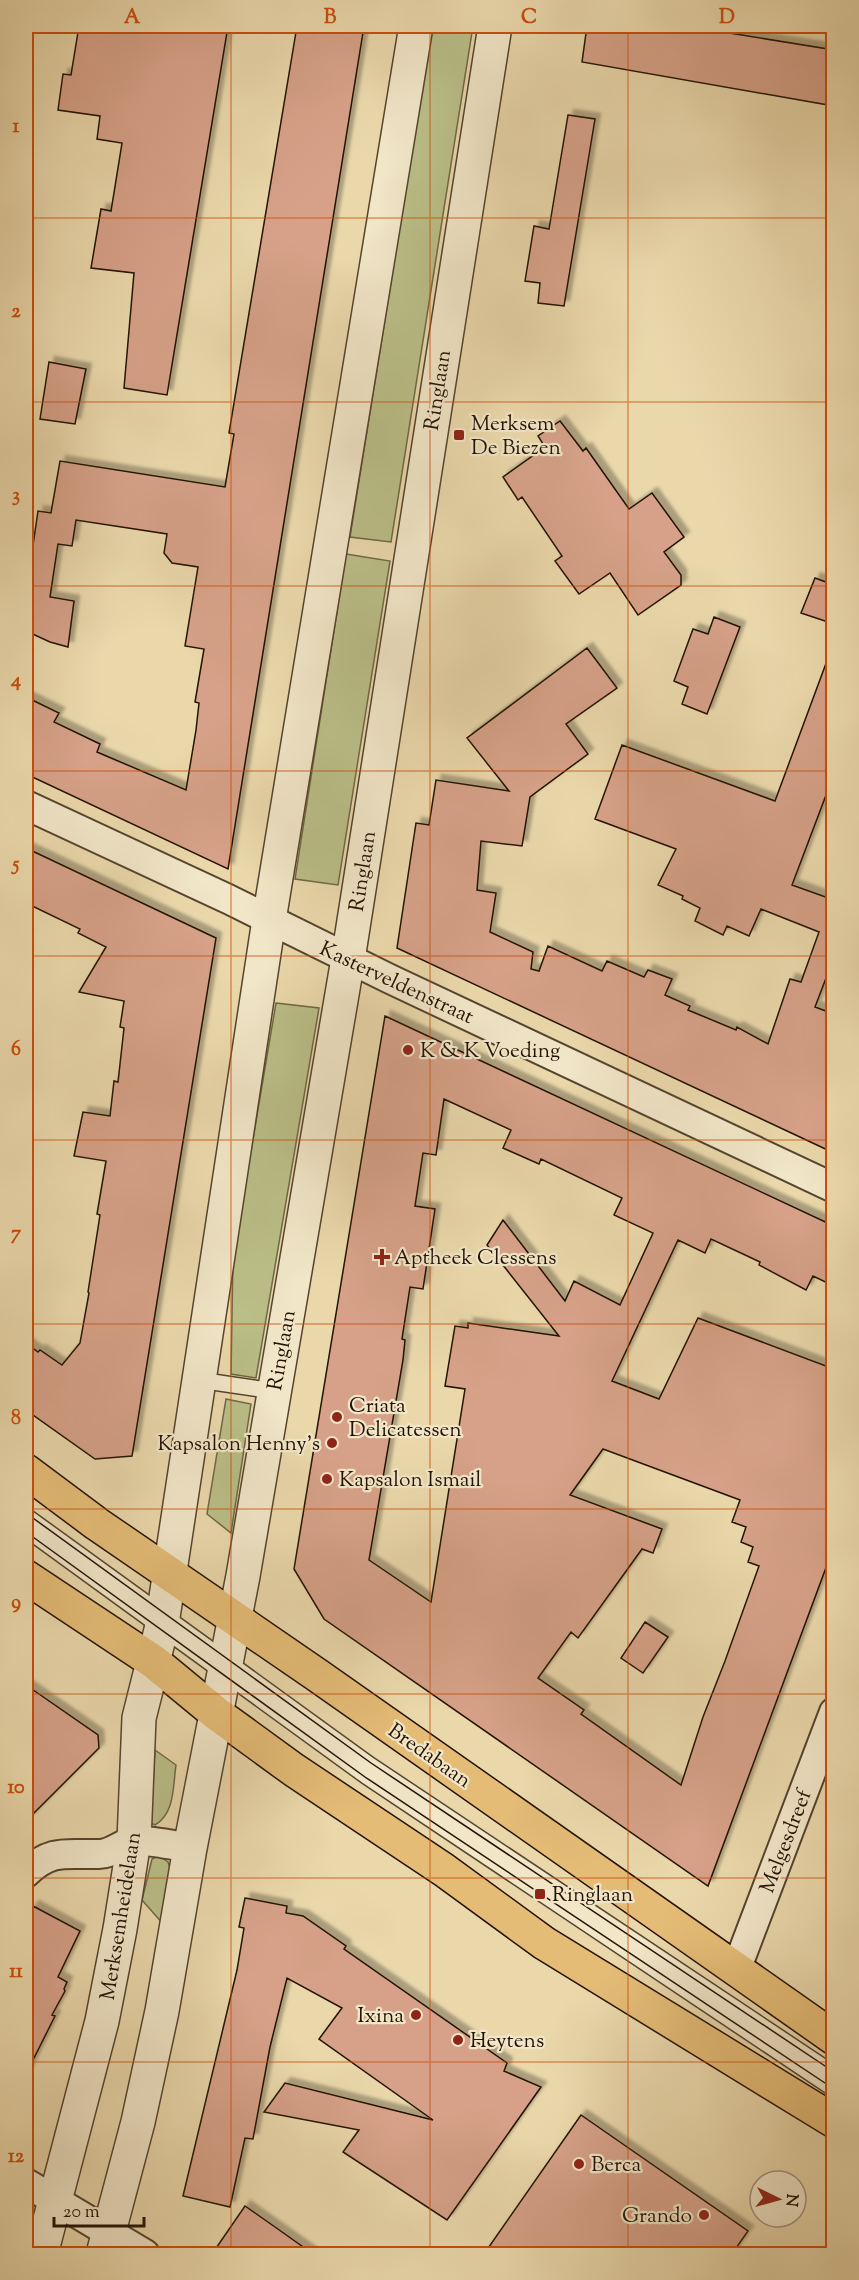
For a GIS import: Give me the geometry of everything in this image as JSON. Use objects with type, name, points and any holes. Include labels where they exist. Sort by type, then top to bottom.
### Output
[{"type":"main road","name":"Bredabaan","points":[[26,1472],[97,1524],[834,2038]]},
{"type":"main road","points":[[26,1577],[154,1662],[217,1713],[306,1779],[444,1870],[544,1943],[834,2121]]},
{"type":"street","points":[[169,1573],[269,920],[416,26]]},
{"type":"street","name":"Ringlaan","points":[[217,1713],[348,959],[495,26]]},
{"type":"street","name":"Kasterveldenstraat","points":[[26,805],[834,1188]]},
{"type":"street","name":"Merksemheidelaan","points":[[41,2254],[102,2021],[120,1929],[134,1841],[139,1718],[154,1662],[169,1573]]},
{"type":"street","name":"Melgesdreef","points":[[736,1970],[834,1712]]},
{"type":"street","points":[[106,2244],[138,2122],[162,2011],[190,1848],[217,1713]]},
{"type":"street","points":[[26,1873],[44,1859],[56,1855],[78,1852],[102,1855],[134,1841],[190,1848]]},
{"type":"street","points":[[26,2183],[56,2200],[106,2244],[146,2254]]},
{"type":"lane","points":[[199,1380],[274,1391]]},
{"type":"lane","points":[[26,1516],[162,1622]]},
{"type":"lane","points":[[26,1529],[162,1622],[366,1776],[834,2089]]},
{"type":"lane","points":[[225,1668],[834,2074]]},
{"type":"green space","points":[[432,26],[473,26],[391,542],[350,537]]},
{"type":"green space","points":[[346,554],[390,561],[338,885],[295,879]]},
{"type":"green space","points":[[276,1003],[319,1008],[256,1378],[231,1374],[233,1257]]},
{"type":"green space","points":[[226,1399],[251,1404],[231,1533],[207,1514]]},
{"type":"green space","points":[[155,1750],[176,1765],[170,1806],[162,1820],[155,1825],[151,1823],[151,1819]]},
{"type":"green space","points":[[159,1856],[168,1862],[170,1868],[164,1925],[142,1900],[152,1859]]},
{"type":"building","points":[[79,26],[140,33],[141,26],[228,26],[167,395],[124,388],[134,273],[91,268],[101,209],[111,211],[122,143],[97,139],[100,116],[58,110],[63,74],[71,75]]},
{"type":"building","points":[[297,26],[364,26],[228,869],[26,774],[26,697],[59,713],[54,722],[100,744],[97,752],[186,790],[196,730],[199,703],[195,702],[204,649],[185,646],[198,567],[172,563],[164,553],[167,534],[76,520],[72,546],[58,544],[50,597],[74,601],[68,647],[26,631],[26,593],[38,511],[51,513],[60,461],[225,487],[234,434],[229,433]]},
{"type":"building","points":[[587,26],[686,26],[834,50],[834,106],[582,62]]},
{"type":"building","points":[[568,115],[595,119],[564,306],[538,303],[540,283],[525,281],[534,226],[549,229]]},
{"type":"building","points":[[49,362],[86,369],[75,424],[40,419]]},
{"type":"building","points":[[560,421],[583,451],[586,448],[629,509],[652,493],[684,537],[664,552],[681,575],[681,585],[638,615],[610,573],[579,594],[555,561],[562,556],[522,497],[518,500],[503,477],[545,447],[538,436]]},
{"type":"building","points":[[815,578],[834,585],[834,624],[801,613]]},
{"type":"building","points":[[714,617],[740,627],[707,714],[682,704],[688,687],[674,681],[693,629],[708,634]]},
{"type":"building","points":[[587,648],[617,688],[566,724],[588,754],[530,797],[522,846],[481,841],[477,890],[496,893],[490,932],[533,952],[531,969],[539,971],[548,946],[602,971],[607,961],[644,977],[648,970],[672,979],[665,995],[690,1006],[688,1010],[736,1030],[737,1027],[768,1044],[790,979],[801,982],[819,932],[761,909],[749,936],[727,926],[723,935],[695,921],[700,908],[682,899],[683,896],[658,885],[676,849],[595,819],[622,745],[775,801],[831,650],[834,651],[834,774],[792,885],[834,900],[834,957],[815,1007],[834,1014],[834,1153],[397,948],[416,823],[429,825],[436,780],[509,791],[467,738]]},
{"type":"building","points":[[26,848],[216,938],[132,1456],[95,1459],[26,1410],[26,1343],[62,1365],[80,1343],[89,1293],[100,1215],[97,1214],[106,1161],[74,1156],[83,1112],[110,1116],[114,1081],[118,1082],[124,1028],[120,1027],[124,1001],[79,992],[106,947],[78,933],[80,929],[26,903]]},
{"type":"building","points":[[385,1016],[834,1226],[834,1286],[813,1276],[806,1290],[759,1265],[760,1262],[711,1239],[705,1253],[678,1240],[612,1381],[659,1399],[698,1318],[834,1369],[834,1546],[708,1886],[324,1619],[294,1569]],"holes":[[[444,1099],[511,1130],[503,1148],[539,1164],[541,1159],[622,1198],[614,1215],[653,1233],[620,1305],[574,1281],[565,1301],[503,1220],[487,1245],[559,1336],[468,1323],[468,1328],[455,1326],[445,1386],[465,1389],[431,1602],[369,1560],[403,1360],[405,1340],[402,1339],[410,1287],[423,1289],[435,1209],[415,1206],[423,1153],[436,1155]],[[603,1449],[740,1500],[732,1522],[746,1527],[741,1542],[753,1547],[748,1562],[759,1566],[703,1717],[681,1785],[581,1714],[584,1710],[538,1678],[571,1632],[578,1638],[642,1549],[653,1553],[662,1529],[570,1495]]]},
{"type":"building","points":[[645,1622],[668,1637],[643,1673],[621,1658]]},
{"type":"building","points":[[26,1685],[98,1735],[99,1748],[26,1821]]},
{"type":"building","points":[[245,1898],[287,1906],[286,1913],[303,1916],[346,1946],[344,1949],[507,2063],[504,2071],[541,2087],[447,2220],[343,2152],[359,2130],[264,2112],[285,2083],[433,2120],[319,2039],[342,2008],[287,1978],[270,2047],[253,2139],[245,2138],[230,2207],[183,2196],[237,1970],[244,1928],[239,1927]]},
{"type":"building","points":[[33,1906],[80,1931],[58,1977],[67,1982],[65,1991],[26,2074],[26,1919]]},
{"type":"building","points":[[581,2115],[748,2231],[732,2254],[484,2254]]},
{"type":"building","points":[[245,2206],[275,2227],[313,2254],[212,2254]]},
{"type":"tram line","points":[[26,1513],[371,1763],[834,2072]]},
{"type":"tram line","points":[[26,1532],[365,1777],[834,2089]]},
{"type":"place","name":"Merksem De Biezen","points":[[459,435]]},
{"type":"place","name":"K & K Voeding","points":[[408,1050]]},
{"type":"place","name":"Aptheek Clessens","points":[[382,1257]]},
{"type":"place","name":"Criata Delicatessen","points":[[337,1417]]},
{"type":"place","name":"Kapsalon Henny's","points":[[332,1443]]},
{"type":"place","name":"Kapsalon Ismail","points":[[327,1479]]},
{"type":"place","name":"Ringlaan","points":[[540,1894]]},
{"type":"place","name":"Ixina","points":[[416,2015]]},
{"type":"place","name":"Heytens","points":[[458,2040]]},
{"type":"place","name":"Berca","points":[[579,2164]]},
{"type":"place","name":"Grando","points":[[704,2215]]}]
